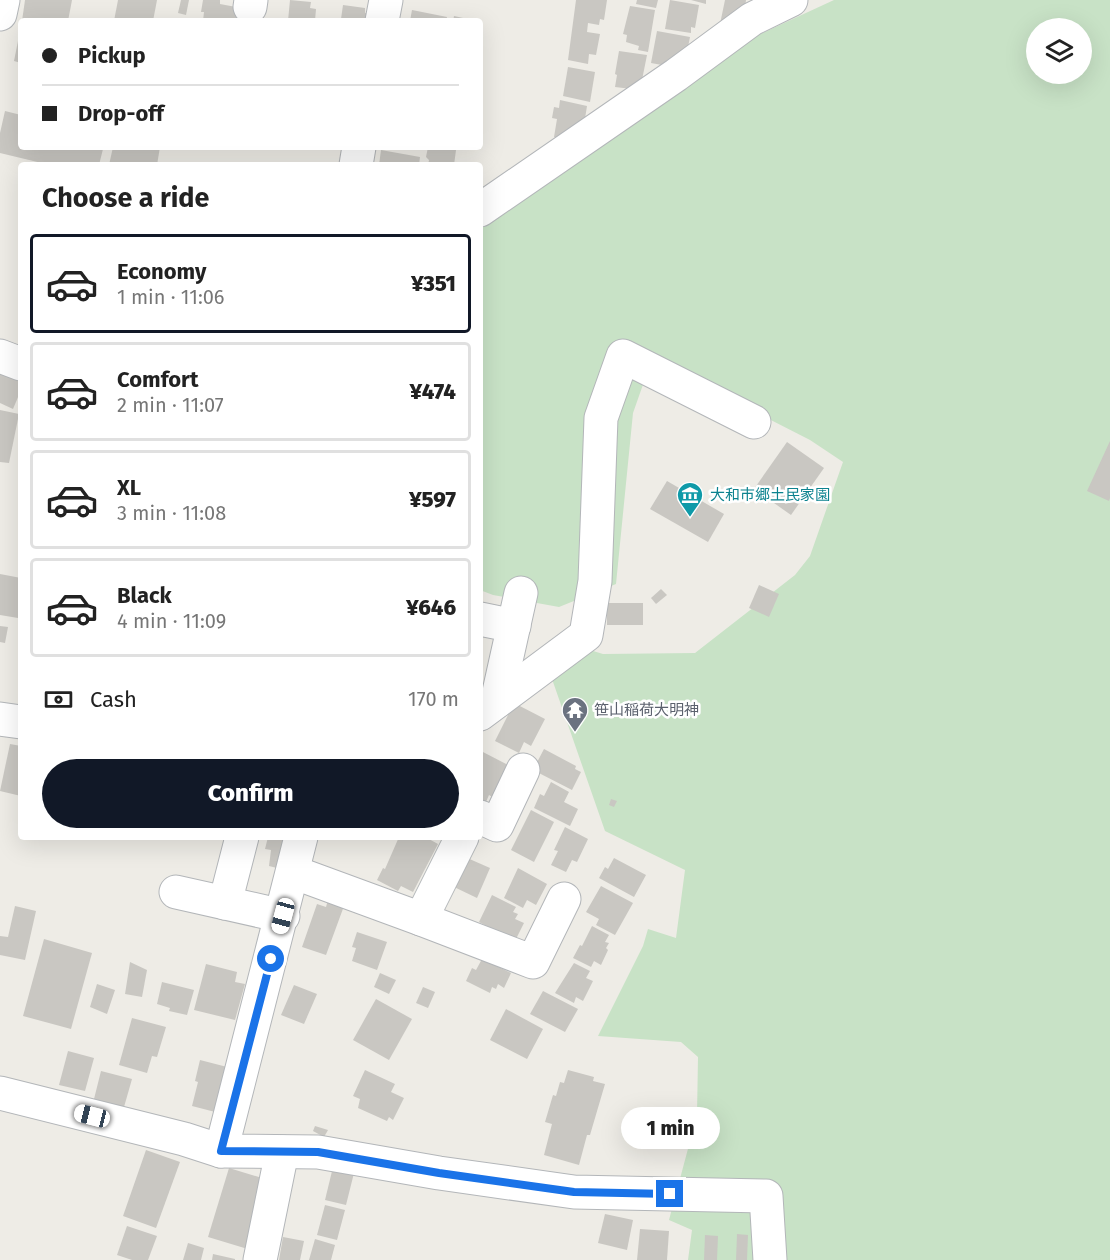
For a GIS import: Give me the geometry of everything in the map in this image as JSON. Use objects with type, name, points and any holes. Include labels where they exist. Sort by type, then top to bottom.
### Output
[{"type":"street","points":[[0,14],[3,0]]},
{"type":"street","points":[[383,18],[386,0]]},
{"type":"street","points":[[483,208],[676,75],[754,10],[791,0]]},
{"type":"street","points":[[0,356],[18,363]]},
{"type":"street","points":[[489,708],[586,635],[595,581],[601,418],[623,356],[754,422]]},
{"type":"street","points":[[489,708],[514,626],[521,593]]},
{"type":"street","points":[[483,620],[514,626]]},
{"type":"street","points":[[0,718],[18,721]]},
{"type":"street","points":[[483,819],[497,825],[524,770]]},
{"type":"street","points":[[225,903],[241,840]]},
{"type":"street","points":[[221,1151],[301,840]]},
{"type":"street","points":[[422,919],[461,840]]},
{"type":"street","points":[[293,872],[533,962],[564,899]]},
{"type":"street","points":[[176,892],[283,916]]},
{"type":"street","points":[[0,1093],[183,1139],[221,1151],[318,1152],[439,1173],[574,1192],[766,1196],[770,1260]]},
{"type":"street","points":[[260,1260],[282,1152]]},
{"type":"green space","points":[[834,0],[1110,0],[1110,1260],[688,1260],[692,1230],[669,1220],[697,1115],[698,1057],[681,1042],[598,1036],[643,946],[648,929],[676,938],[685,870],[605,831],[552,679],[557,640],[603,654],[695,653],[795,575],[810,556],[843,462],[810,440],[652,359],[633,413],[616,584],[559,607],[483,591],[483,226],[616,136],[741,43]]},
{"type":"building","points":[[25,0],[72,0],[69,18],[22,18]]},
{"type":"building","points":[[118,0],[157,0],[154,18],[115,18]]},
{"type":"building","points":[[181,0],[189,0],[186,15],[178,13]]},
{"type":"building","points":[[203,0],[220,0],[220,4],[236,7],[236,18],[203,18],[204,12],[201,12]]},
{"type":"building","points":[[290,0],[311,2],[310,8],[316,9],[315,18],[288,18]]},
{"type":"building","points":[[576,0],[607,0],[604,20],[600,19],[599,25],[588,23],[587,32],[600,34],[596,55],[589,54],[588,64],[568,60]]},
{"type":"building","points":[[637,0],[658,0],[656,8],[636,4]]},
{"type":"building","points":[[670,0],[699,5],[695,28],[691,27],[691,33],[665,29]]},
{"type":"building","points":[[691,0],[706,0],[706,4]]},
{"type":"building","points":[[725,0],[746,0],[745,8],[720,24]]},
{"type":"building","points":[[343,5],[365,8],[365,13],[372,14],[371,18],[341,18]]},
{"type":"building","points":[[630,6],[655,10],[648,52],[638,50],[639,46],[626,42],[627,35],[623,34]]},
{"type":"building","points":[[412,10],[447,17],[447,18],[411,18]]},
{"type":"building","points":[[657,31],[690,37],[687,52],[680,51],[679,58],[672,57],[671,64],[651,63]]},
{"type":"building","points":[[18,41],[18,62],[14,61]]},
{"type":"building","points":[[619,51],[647,55],[641,85],[632,89],[615,87]]},
{"type":"building","points":[[568,67],[595,72],[590,102],[563,96]]},
{"type":"building","points":[[560,100],[587,106],[584,125],[565,140],[554,137],[557,119],[552,118],[554,107],[559,108]]},
{"type":"building","points":[[5,111],[18,114],[18,150],[103,150],[100,162],[38,162],[0,153],[0,133]]},
{"type":"building","points":[[112,150],[160,150],[158,162],[110,162]]},
{"type":"building","points":[[381,150],[420,157],[419,162],[379,162]]},
{"type":"building","points":[[427,150],[456,150],[454,162],[429,162],[426,157]]},
{"type":"building","points":[[0,368],[18,376],[18,397],[13,409],[0,403]]},
{"type":"building","points":[[0,410],[18,414],[18,419],[9,463],[0,462]]},
{"type":"building","points":[[1110,441],[1110,498],[1109,501],[1087,491]]},
{"type":"building","points":[[787,442],[824,468],[791,515],[754,489]]},
{"type":"building","points":[[667,481],[724,514],[708,542],[650,509]]},
{"type":"building","points":[[0,574],[18,577],[18,618],[0,615]]},
{"type":"building","points":[[759,585],[779,594],[769,617],[749,608]]},
{"type":"building","points":[[661,589],[667,595],[656,604],[651,598]]},
{"type":"building","points":[[607,603],[643,603],[643,625],[607,625]]},
{"type":"building","points":[[0,626],[8,627],[5,643],[0,642]]},
{"type":"building","points":[[514,703],[545,719],[531,746],[524,742],[519,753],[495,741]]},
{"type":"building","points":[[10,744],[18,745],[18,795],[0,791]]},
{"type":"building","points":[[544,749],[576,766],[575,769],[581,772],[572,790],[533,770]]},
{"type":"building","points":[[483,752],[510,766],[494,798],[489,795],[486,802],[483,800]]},
{"type":"building","points":[[551,782],[569,792],[564,802],[578,809],[570,826],[534,808],[540,794],[544,796]]},
{"type":"building","points":[[611,799],[617,801],[614,807],[609,805]]},
{"type":"building","points":[[531,810],[554,822],[534,862],[511,850]]},
{"type":"building","points":[[565,827],[588,839],[577,862],[572,860],[566,872],[551,865],[558,851],[554,850]]},
{"type":"building","points":[[267,840],[292,840],[285,870],[269,866],[271,850],[265,849]]},
{"type":"building","points":[[398,840],[431,840],[438,844],[413,892],[401,886],[398,891],[377,880],[383,868],[385,869]]},
{"type":"building","points":[[465,857],[490,868],[477,898],[452,886]]},
{"type":"building","points":[[614,858],[646,875],[634,897],[599,878]]},
{"type":"building","points":[[518,868],[547,884],[536,905],[527,900],[523,908],[504,898]]},
{"type":"building","points":[[601,886],[633,903],[615,935],[596,925],[599,919],[586,912]]},
{"type":"building","points":[[492,895],[516,907],[513,912],[518,914],[515,919],[524,923],[515,941],[479,922]]},
{"type":"building","points":[[328,900],[344,906],[326,955],[302,947],[317,904],[326,907]]},
{"type":"building","points":[[15,906],[36,911],[25,960],[0,955],[0,936],[8,937]]},
{"type":"building","points":[[592,926],[609,935],[605,942],[609,943],[601,965],[594,961],[591,967],[573,958]]},
{"type":"building","points":[[357,932],[387,942],[377,970],[352,961],[356,948],[352,947]]},
{"type":"building","points":[[44,939],[92,953],[71,1029],[23,1016]]},
{"type":"building","points":[[482,959],[511,973],[504,988],[498,984],[496,989],[492,987],[490,993],[466,981],[472,968],[476,970]]},
{"type":"building","points":[[130,962],[147,970],[142,997],[125,994]]},
{"type":"building","points":[[574,963],[590,971],[586,978],[593,981],[583,1001],[576,997],[574,1003],[555,993]]},
{"type":"building","points":[[206,964],[237,972],[235,982],[245,984],[235,1020],[194,1010]]},
{"type":"building","points":[[380,973],[396,980],[389,994],[374,987]]},
{"type":"building","points":[[162,982],[194,990],[187,1015],[169,1011],[170,1008],[157,1004]]},
{"type":"building","points":[[97,984],[115,990],[107,1014],[90,1007]]},
{"type":"building","points":[[294,985],[317,994],[304,1024],[281,1015]]},
{"type":"building","points":[[423,987],[435,992],[428,1008],[416,1003]]},
{"type":"building","points":[[543,991],[578,1009],[565,1032],[530,1014]]},
{"type":"building","points":[[376,999],[412,1019],[389,1060],[353,1040]]},
{"type":"building","points":[[506,1009],[543,1029],[527,1059],[490,1040]]},
{"type":"building","points":[[132,1018],[166,1027],[157,1057],[152,1056],[147,1073],[119,1065]]},
{"type":"building","points":[[68,1051],[94,1058],[85,1091],[59,1085]]},
{"type":"building","points":[[200,1060],[231,1068],[219,1113],[192,1106]]},
{"type":"building","points":[[365,1070],[395,1084],[391,1092],[404,1098],[393,1120],[389,1117],[387,1121],[358,1108],[360,1099],[353,1096]]},
{"type":"building","points":[[568,1070],[594,1077],[593,1081],[605,1084],[579,1165],[544,1155],[552,1124],[545,1122],[553,1095],[556,1096],[560,1082],[564,1083]]},
{"type":"building","points":[[101,1071],[132,1079],[124,1107],[94,1099]]},
{"type":"building","points":[[315,1126],[328,1130],[324,1137],[313,1131]]},
{"type":"building","points":[[146,1150],[180,1162],[156,1228],[123,1216]]},
{"type":"building","points":[[333,1167],[354,1173],[346,1205],[325,1200]]},
{"type":"building","points":[[229,1168],[272,1181],[251,1250],[208,1237]]},
{"type":"building","points":[[325,1205],[345,1210],[337,1240],[317,1235]]},
{"type":"building","points":[[605,1214],[633,1220],[627,1250],[598,1243]]},
{"type":"building","points":[[127,1226],[157,1236],[148,1260],[132,1260],[117,1255]]},
{"type":"building","points":[[640,1229],[669,1231],[667,1260],[637,1260]]},
{"type":"building","points":[[737,1234],[748,1235],[747,1260],[736,1260]]},
{"type":"building","points":[[705,1235],[718,1236],[717,1260],[704,1260]]},
{"type":"building","points":[[283,1237],[304,1241],[300,1260],[279,1260]]},
{"type":"building","points":[[315,1239],[335,1245],[331,1260],[309,1260]]},
{"type":"building","points":[[188,1243],[204,1248],[201,1260],[183,1260]]},
{"type":"building","points":[[213,1254],[235,1259],[235,1260],[212,1260]]},
{"type":"place","name":"大和市郷土民家園","points":[[690,518]]},
{"type":"place","name":"笹山稲荷大明神","points":[[575,733]]},
{"type":"route","points":[[271,959],[221,1151],[318,1152],[439,1173],[574,1192],[670,1194]]}]
